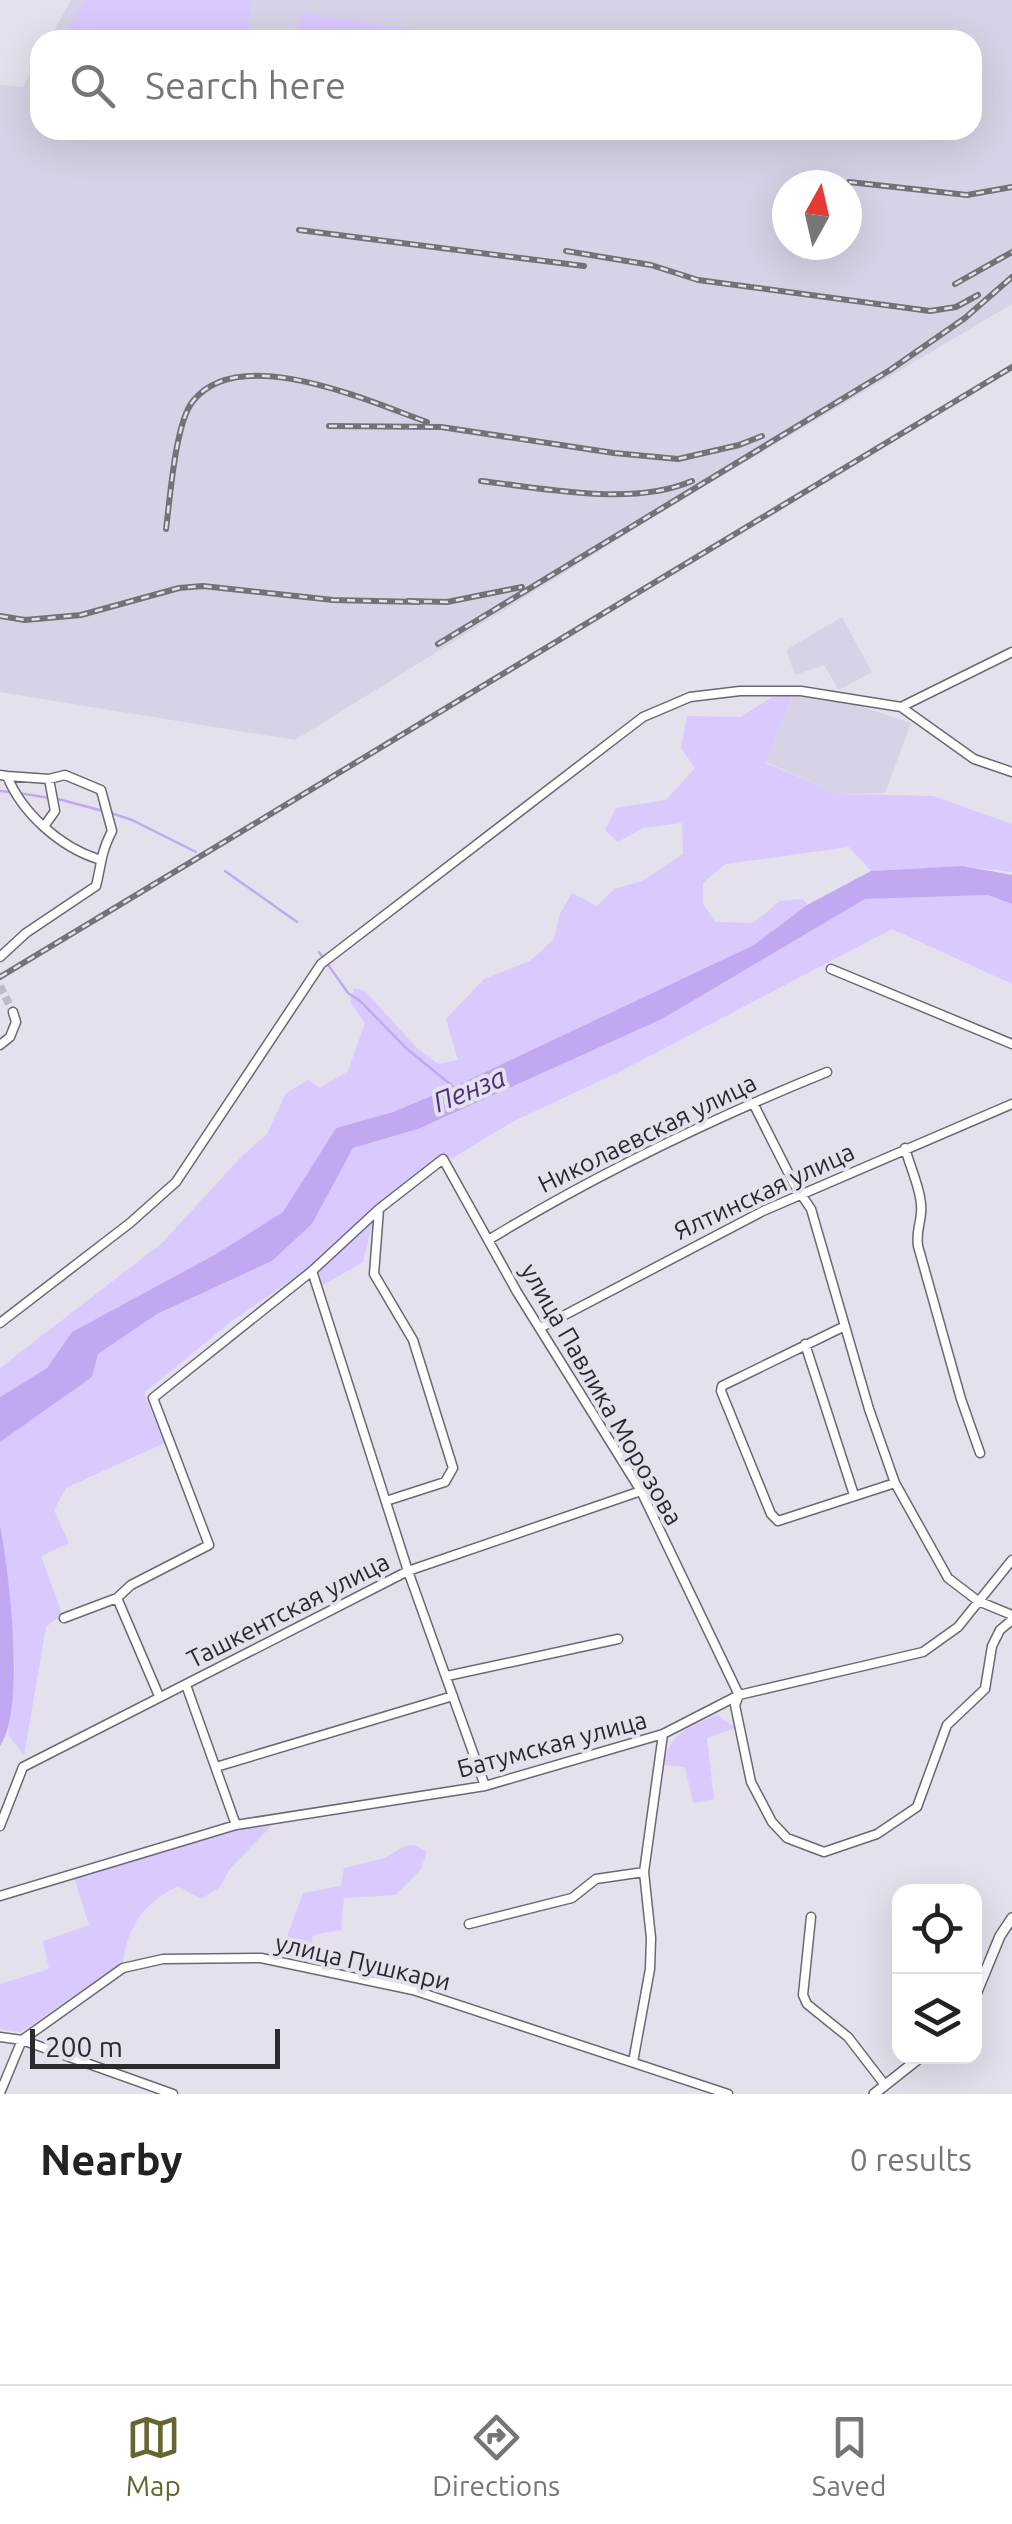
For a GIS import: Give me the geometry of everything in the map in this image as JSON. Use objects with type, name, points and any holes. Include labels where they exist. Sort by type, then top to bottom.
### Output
[{"type":"street","points":[[901,707],[1012,652]]},
{"type":"street","points":[[0,1323],[130,1223],[176,1182],[322,964],[643,717],[690,697],[740,691],[802,691],[901,707],[974,759],[1012,772]]},
{"type":"street","points":[[0,957],[26,933],[96,886],[98,858],[112,830],[101,790],[65,775],[49,779],[3,776]]},
{"type":"street","points":[[3,776],[28,812],[84,854],[98,858]]},
{"type":"street","points":[[45,825],[56,811],[49,779]]},
{"type":"street","points":[[832,969],[1012,1044]]},
{"type":"street","points":[[0,1045],[10,1036],[16,1022],[13,1012]]},
{"type":"street","name":"Николаевская улица","points":[[490,1239],[552,1201],[753,1103],[827,1072]]},
{"type":"street","points":[[753,1103],[794,1184],[812,1208],[895,1483],[948,1578],[1012,1618]]},
{"type":"street","name":"Ялтинская улица","points":[[540,1328],[697,1244],[905,1148],[1012,1104]]},
{"type":"street","points":[[905,1148],[922,1215],[916,1230],[918,1246],[955,1380],[980,1452]]},
{"type":"street","name":"улица Павлика Морозова","points":[[379,1209],[443,1159],[640,1492],[739,1695],[735,1705],[751,1782],[772,1822],[787,1838],[824,1852],[877,1834],[917,1807],[947,1725],[985,1689],[992,1646],[1012,1618]]},
{"type":"street","points":[[64,1618],[117,1598],[131,1585],[209,1545],[153,1398],[312,1271],[379,1209]]},
{"type":"street","points":[[379,1209],[374,1274],[413,1340],[453,1468],[444,1482],[386,1501]]},
{"type":"street","points":[[312,1271],[408,1572],[485,1786]]},
{"type":"street","points":[[846,1326],[722,1386],[722,1391],[746,1456],[778,1520],[895,1483]]},
{"type":"street","points":[[805,1344],[854,1495]]},
{"type":"street","name":"Ташкентская улица","points":[[0,1826],[23,1767],[159,1696],[408,1572],[640,1492]]},
{"type":"street","name":"Батумская улица","points":[[0,1896],[236,1825],[485,1786],[663,1734],[739,1695],[922,1652],[958,1626],[1012,1560]]},
{"type":"street","points":[[117,1598],[159,1696]]},
{"type":"street","points":[[447,1676],[618,1638]]},
{"type":"street","points":[[186,1684],[236,1825]]},
{"type":"street","points":[[216,1767],[453,1696]]},
{"type":"street","points":[[633,2062],[650,1969],[644,1872],[663,1734]]},
{"type":"street","points":[[469,1924],[572,1898],[596,1879],[644,1872]]},
{"type":"street","points":[[811,1917],[803,1995],[807,2004],[848,2037],[885,2085]]},
{"type":"street","points":[[982,1980],[1012,1918]]},
{"type":"street","name":"улица Пушкари","points":[[22,2040],[123,1968],[163,1959],[261,1958],[414,1990],[728,2094]]},
{"type":"street","points":[[0,2037],[22,2040],[172,2094]]},
{"type":"street","points":[[0,2093],[22,2040]]},
{"type":"street","points":[[874,2094],[912,2064]]},
{"type":"shaded area","points":[[71,0],[1012,0],[1012,304],[688,496],[295,740],[0,692],[0,85],[23,87],[30,74],[30,140],[982,140],[982,30],[54,30]]},
{"type":"shaded area","points":[[84,0],[252,0],[248,30],[68,30]]},
{"type":"shaded area","points":[[301,13],[420,30],[298,30]]},
{"type":"shaded area","points":[[842,617],[872,672],[839,690],[824,665],[795,675],[786,650]]},
{"type":"shaded area","points":[[792,696],[836,698],[911,723],[885,793],[839,794],[765,762]]},
{"type":"shaded area","points":[[792,696],[765,763],[839,794],[933,796],[1012,824],[1012,872],[963,866],[871,871],[849,847],[725,864],[703,883],[703,904],[715,922],[753,923],[780,901],[803,899],[807,905],[755,945],[460,1084],[393,1112],[336,1128],[283,1212],[216,1254],[72,1332],[47,1368],[0,1397],[0,1368],[162,1243],[267,1134],[286,1093],[308,1080],[320,1088],[348,1071],[365,1023],[350,1002],[354,988],[365,991],[416,1047],[438,1064],[458,1060],[446,1019],[484,979],[530,961],[554,939],[560,914],[572,893],[597,906],[614,889],[642,881],[683,854],[682,823],[643,828],[618,842],[605,830],[616,808],[666,800],[695,768],[681,748],[687,716],[741,717],[772,697]]},
{"type":"shaded area","points":[[989,895],[1012,904],[1012,984],[892,929],[619,1072],[512,1122],[451,1159],[442,1154],[377,1204],[363,1262],[322,1286],[310,1267],[232,1321],[144,1393],[164,1443],[66,1488],[54,1510],[69,1543],[41,1556],[62,1614],[46,1627],[24,1755],[8,1735],[15,1667],[0,1526],[0,1442],[4,1437],[92,1377],[98,1354],[157,1314],[272,1261],[312,1224],[353,1148],[418,1129],[662,1019],[865,899]]},
{"type":"shaded area","points":[[717,1714],[735,1728],[707,1738],[714,1799],[693,1803],[685,1767],[664,1765],[670,1745],[682,1732]]},
{"type":"shaded area","points":[[274,1823],[229,1870],[220,1887],[201,1899],[178,1886],[147,1907],[129,1936],[123,1962],[21,2032],[0,2029],[0,1984],[49,1969],[43,1941],[89,1925],[74,1877],[236,1828]]},
{"type":"shaded area","points":[[414,1845],[427,1852],[421,1869],[396,1895],[344,1898],[341,1930],[313,1935],[307,1960],[281,1953],[303,1893],[341,1886],[344,1868],[385,1858]]},
{"type":"water","name":"Пенза","points":[[963,866],[1012,875],[1012,904],[988,895],[865,899],[662,1019],[418,1129],[353,1148],[312,1224],[272,1261],[157,1314],[98,1354],[92,1377],[0,1442],[0,1397],[47,1368],[72,1332],[216,1254],[283,1212],[336,1128],[393,1112],[460,1084],[754,945],[807,905],[871,871]]},
{"type":"water","points":[[0,1526],[11,1606],[14,1672],[8,1728],[0,1746]]},
{"type":"waterway","points":[[0,791],[10,792]]},
{"type":"waterway","points":[[18,793],[50,798]]},
{"type":"waterway","points":[[58,799],[103,811]]},
{"type":"waterway","points":[[111,813],[196,852]]},
{"type":"waterway","points":[[225,871],[297,922]]},
{"type":"waterway","name":"Пенза","points":[[319,952],[348,993],[455,1088]]},
{"type":"tunnel","points":[[0,986],[13,1012]]},
{"type":"railway","points":[[862,183],[967,195],[1012,187]]},
{"type":"railway","points":[[299,230],[584,266]]},
{"type":"railway","points":[[566,251],[651,265],[698,280],[930,311],[956,307],[978,295]]},
{"type":"railway","points":[[955,284],[1012,252]]},
{"type":"railway","points":[[438,644],[890,370],[965,318],[1012,277]]},
{"type":"railway","points":[[0,977],[1012,367]]},
{"type":"railway","points":[[166,529],[182,426],[193,401],[214,384],[241,377],[273,376],[340,391],[427,422]]},
{"type":"railway","points":[[329,426],[441,427],[678,459],[762,436]]},
{"type":"railway","points":[[481,481],[615,494],[668,489],[692,481]]},
{"type":"railway","points":[[0,616],[25,620],[81,615],[179,588],[203,586],[333,600],[419,602]]},
{"type":"railway","points":[[408,601],[447,602],[522,587]]}]
